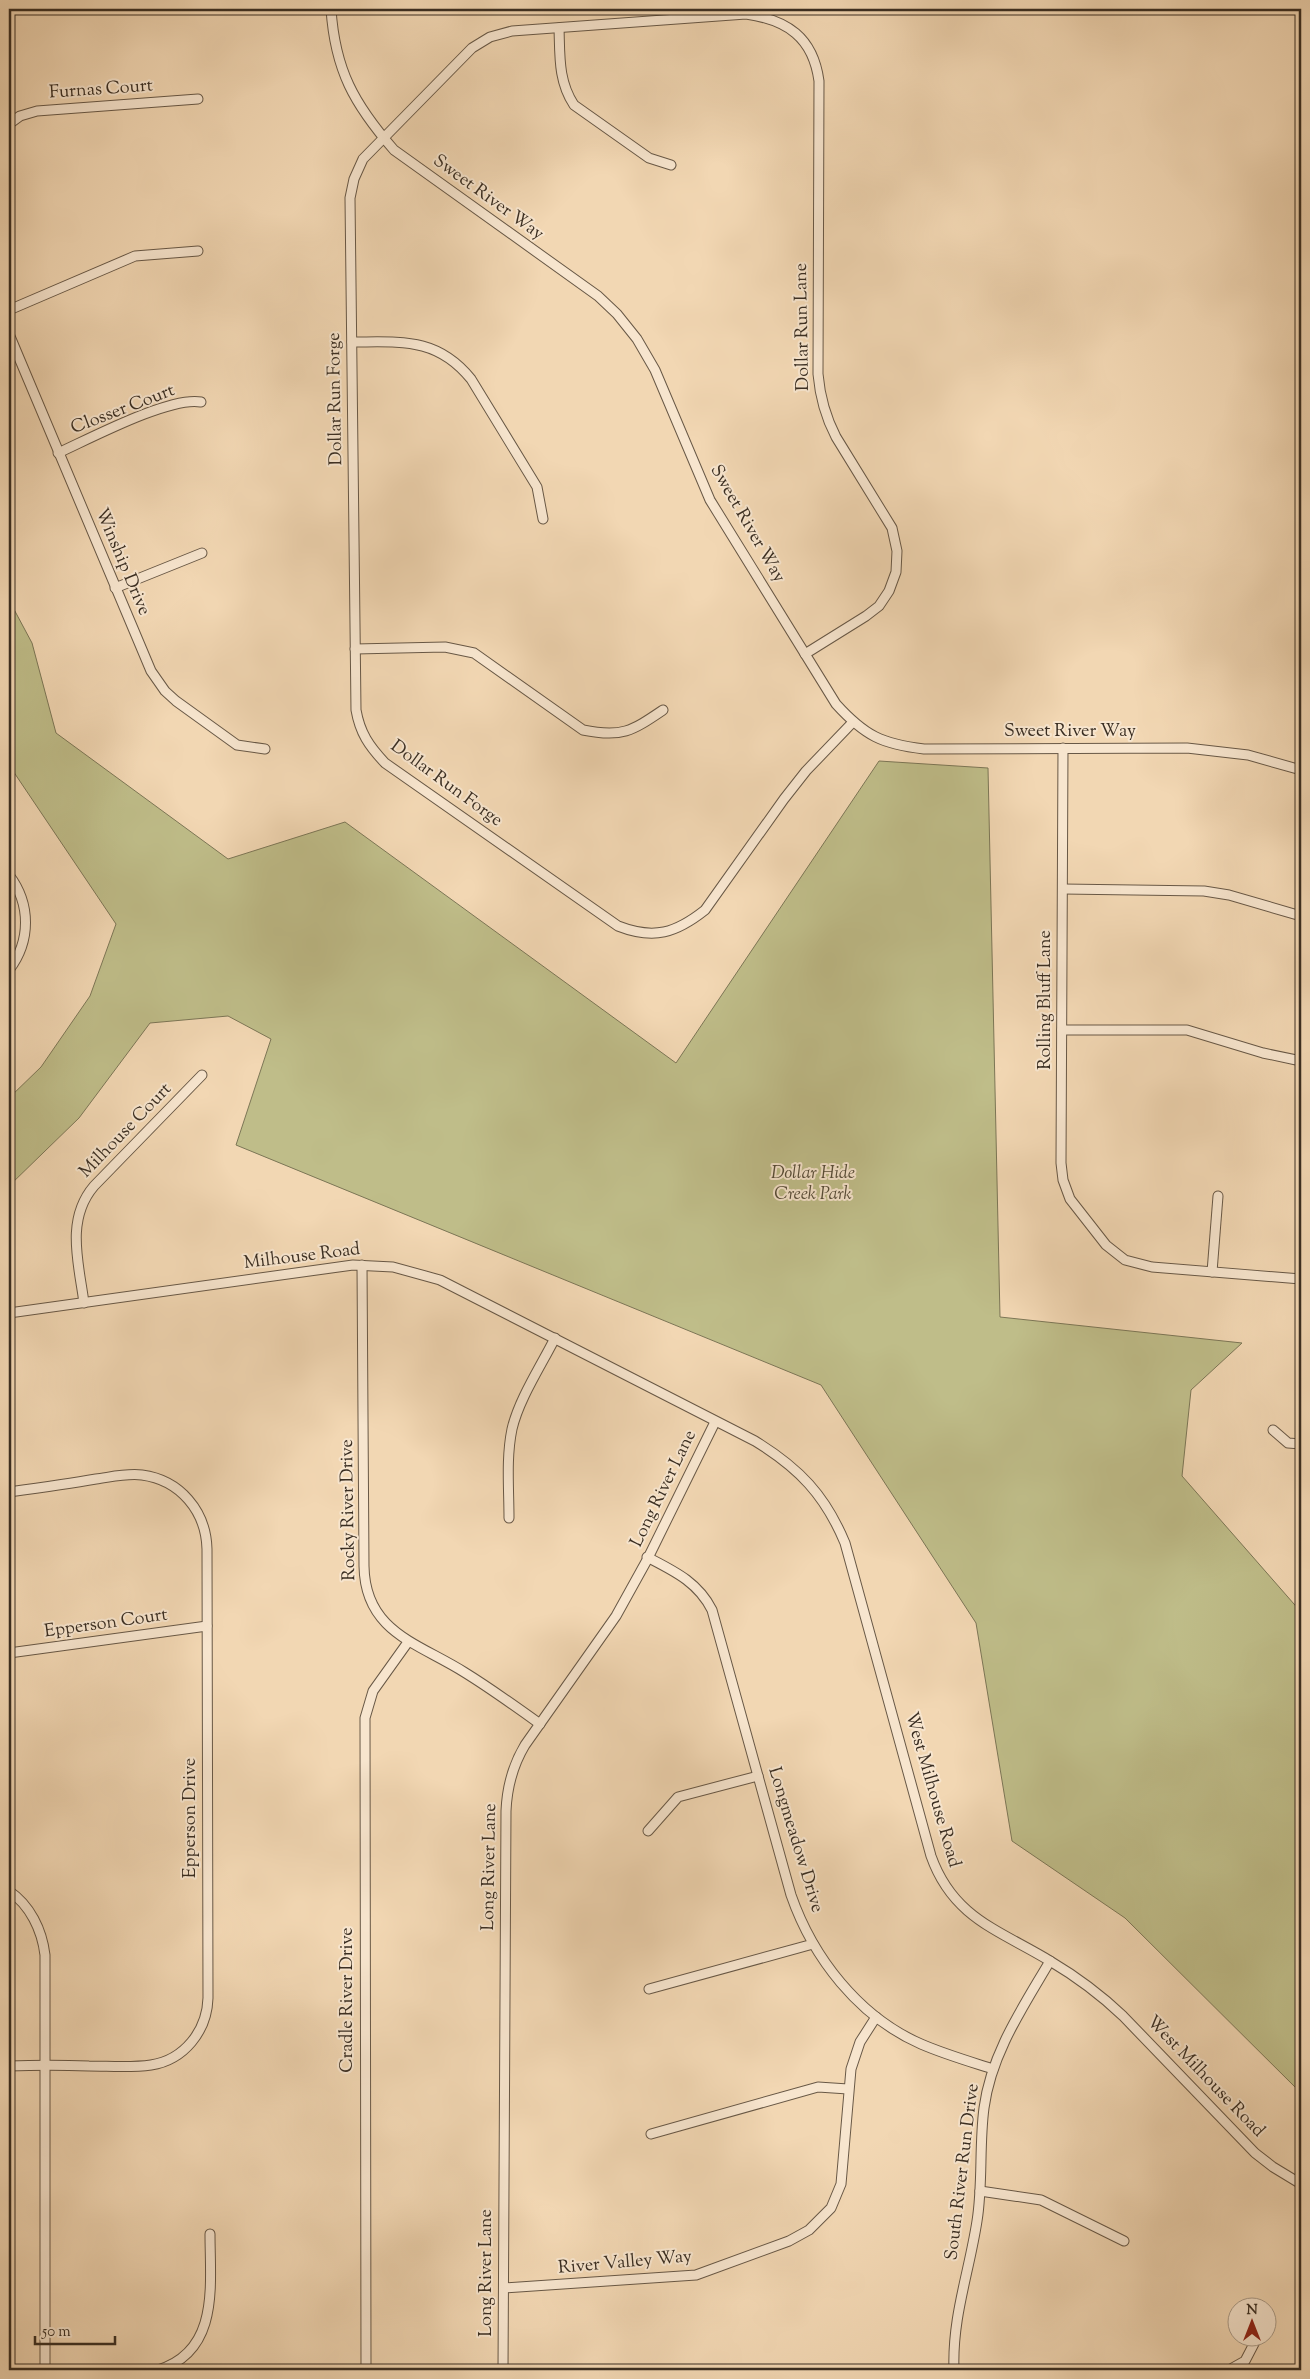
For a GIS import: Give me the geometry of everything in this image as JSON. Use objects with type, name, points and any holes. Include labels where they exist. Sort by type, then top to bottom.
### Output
[{"type":"street","name":"Sweet River Way","points":[[331,9],[336,51],[352,94],[371,124],[394,150],[598,296],[617,314],[637,339],[655,370],[710,500],[836,704],[853,722],[872,736],[894,745],[924,749],[1196,749],[1248,755],[1301,770]]},
{"type":"street","name":"Dollar Run Forge","points":[[796,33],[784,24],[768,17],[746,14],[512,31],[490,37],[472,48],[363,159],[354,179],[350,198],[356,710],[359,728],[369,745],[384,763],[618,926],[633,932],[650,934],[669,932],[687,924],[705,910],[806,771],[853,722]]},
{"type":"street","points":[[559,28],[561,78],[566,93],[574,105],[649,158],[672,165]]},
{"type":"street","name":"Dollar Run Lane","points":[[796,33],[809,48],[817,67],[819,81],[818,374],[821,402],[836,437],[892,528],[897,550],[896,572],[889,591],[879,606],[805,654]]},
{"type":"street","name":"Furnas Court","points":[[9,124],[20,116],[37,111],[198,100]]},
{"type":"street","points":[[9,310],[136,256],[198,251]]},
{"type":"street","name":"Winship Drive","points":[[9,334],[148,667],[165,691],[237,745],[265,749]]},
{"type":"street","points":[[352,342],[411,342],[448,356],[461,366],[471,379],[537,487],[543,519]]},
{"type":"street","name":"Closser Court","points":[[58,453],[152,412],[185,403],[201,402]]},
{"type":"street","points":[[115,588],[202,553]]},
{"type":"street","points":[[355,649],[445,647],[474,653],[584,730],[603,734],[620,733],[636,729],[663,710]]},
{"type":"street","name":"Rolling Bluff Lane","points":[[1063,748],[1062,1177],[1070,1199],[1102,1240],[1120,1257],[1130,1263],[1152,1267],[1301,1278]]},
{"type":"street","points":[[9,875],[21,896],[26,919],[23,945],[9,970]]},
{"type":"street","points":[[1062,889],[1204,891],[1229,895],[1301,916]]},
{"type":"street","points":[[1062,1030],[1187,1030],[1263,1053],[1301,1061]]},
{"type":"street","name":"Milhouse Court","points":[[84,1303],[76,1232],[78,1218],[85,1199],[94,1186],[202,1075]]},
{"type":"street","points":[[1212,1272],[1218,1196]]},
{"type":"street","name":"Milhouse Road","points":[[9,1314],[362,1265],[380,1266],[410,1271],[440,1280],[715,1422]]},
{"type":"street","name":"Rocky River Drive","points":[[362,1265],[364,1571],[368,1594],[376,1610],[394,1632],[408,1642],[465,1672],[540,1724]]},
{"type":"street","points":[[509,1518],[509,1454],[512,1430],[521,1407],[555,1338]]},
{"type":"street","name":"Long River Lane","points":[[503,2370],[506,1811],[509,1785],[525,1745],[616,1616],[715,1422]]},
{"type":"street","name":"West Milhouse Road","points":[[715,1422],[765,1447],[787,1461],[814,1488],[828,1508],[847,1548],[931,1856],[941,1878],[957,1902],[975,1919],[1050,1961],[1086,1984],[1110,2004],[1249,2147],[1273,2167],[1301,2184]]},
{"type":"street","points":[[1273,1430],[1288,1443],[1301,1444]]},
{"type":"street","name":"Epperson Drive","points":[[9,1492],[137,1475],[164,1481],[177,1489],[188,1498],[201,1519],[207,1543],[208,1998],[203,2023],[196,2036],[182,2051],[160,2063],[140,2066],[9,2066]]},
{"type":"street","name":"Longmeadow Drive","points":[[647,1557],[690,1580],[701,1592],[712,1610],[791,1895],[813,1944],[838,1979],[876,2017],[920,2044],[949,2056],[993,2069]]},
{"type":"street","name":"Epperson Court","points":[[9,1653],[207,1626]]},
{"type":"street","name":"Cradle River Drive","points":[[366,2370],[365,1718],[373,1691],[408,1642]]},
{"type":"street","points":[[648,1831],[678,1797],[758,1776]]},
{"type":"street","points":[[9,1891],[30,1912],[42,1940],[45,1960],[45,2370]]},
{"type":"street","points":[[649,1989],[813,1944]]},
{"type":"street","name":"South River Run Drive","points":[[954,2370],[955,2323],[972,2250],[980,2191],[984,2108],[993,2069],[1009,2033],[1050,1961]]},
{"type":"street","name":"River Valley Way","points":[[504,2288],[696,2275],[800,2236],[826,2215],[841,2184],[850,2070],[856,2050],[876,2017]]},
{"type":"street","points":[[651,2134],[818,2088],[848,2088]]},
{"type":"street","points":[[980,2191],[1041,2200],[1124,2241]]},
{"type":"street","points":[[158,2370],[172,2365],[185,2356],[198,2340],[206,2324],[209,2306],[210,2234]]},
{"type":"street","points":[[1229,2370],[1245,2361],[1253,2346]]},
{"type":"green space","name":"Dollar Hide Creek Park","points":[[9,600],[32,643],[56,733],[228,859],[345,822],[676,1063],[879,761],[988,768],[1000,1317],[1242,1343],[1191,1390],[1182,1476],[1301,1612],[1301,2093],[1125,1918],[1012,1841],[976,1623],[821,1385],[236,1145],[271,1039],[228,1016],[150,1023],[79,1118],[9,1186],[9,1098],[41,1067],[90,996],[116,924],[9,765]]}]
